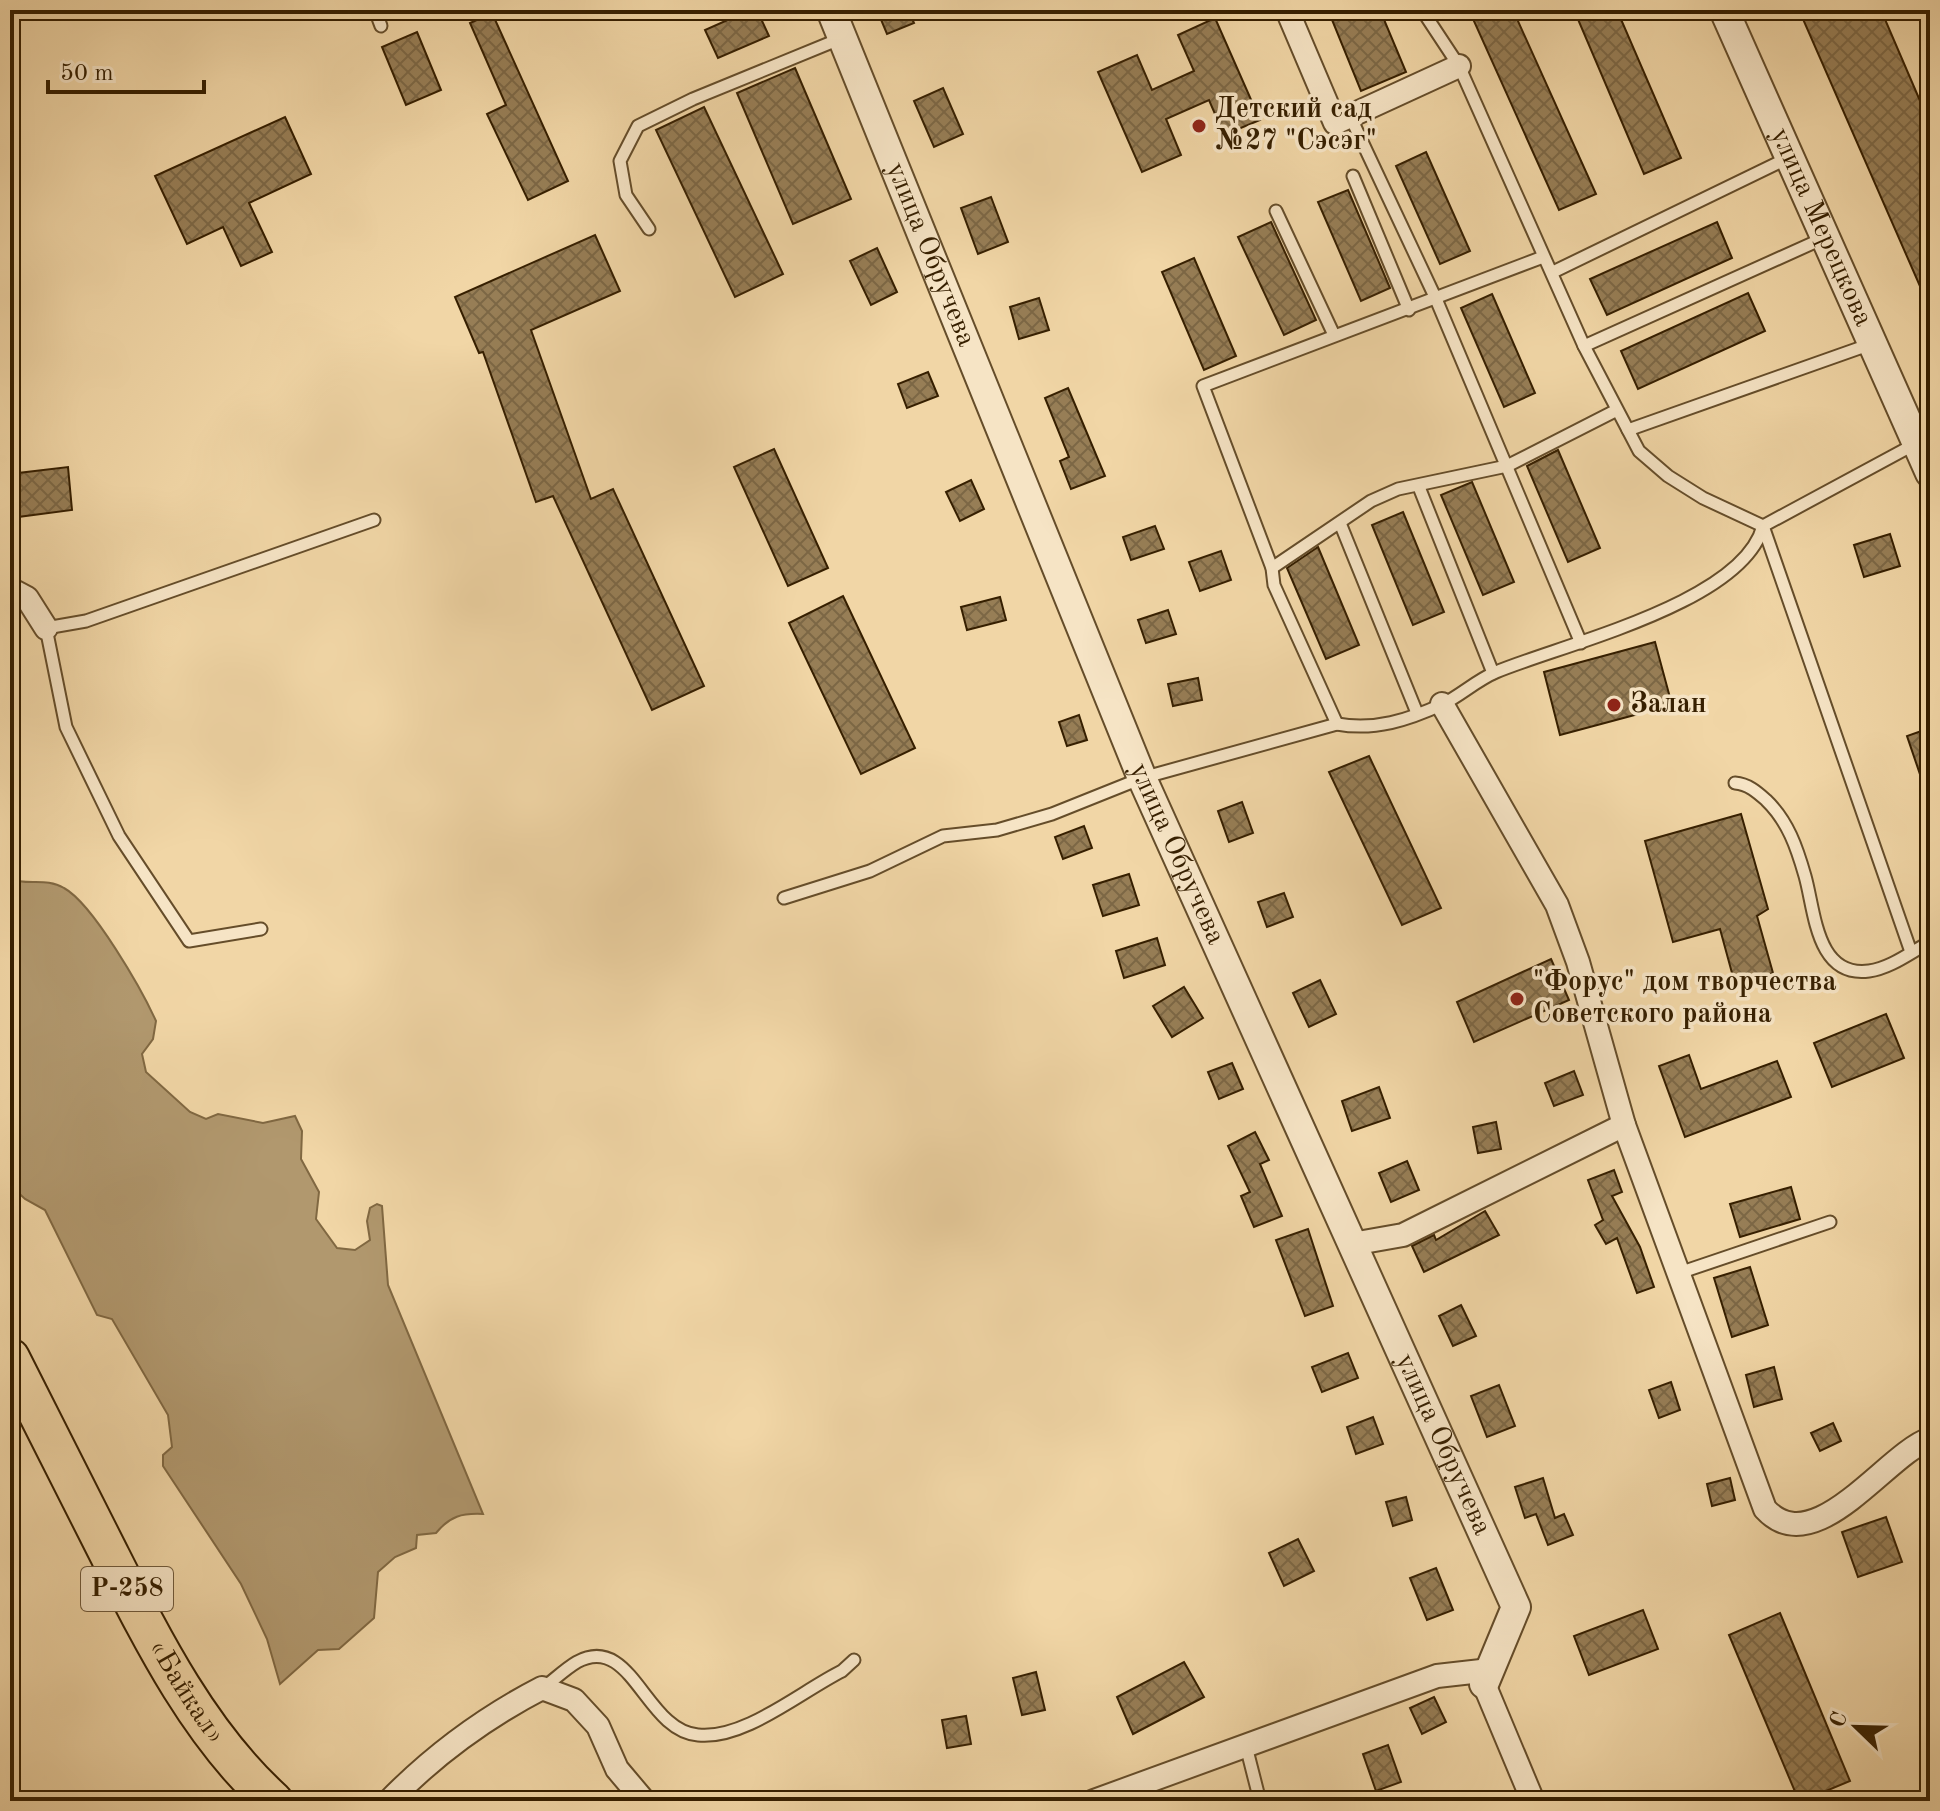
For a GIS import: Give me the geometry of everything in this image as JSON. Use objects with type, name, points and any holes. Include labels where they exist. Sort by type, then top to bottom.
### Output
[{"type":"highway","name":"«Байкал»","points":[[10,1358],[134,1604],[182,1686],[215,1738],[273,1801]]},
{"type":"street","name":"улица Обручева","points":[[831,10],[1142,778],[1516,1607],[1487,1677]]},
{"type":"street","points":[[1287,10],[1335,123],[1459,66]]},
{"type":"street","name":"улица Мерецкова","points":[[1724,10],[1930,473]]},
{"type":"street","points":[[10,589],[27,598],[46,628]]},
{"type":"street","points":[[1442,704],[1557,905],[1578,962],[1624,1125],[1765,1509],[1774,1519],[1790,1525],[1809,1521],[1850,1502],[1905,1454],[1930,1439]]},
{"type":"street","points":[[1352,1244],[1403,1235],[1624,1125]]},
{"type":"street","points":[[1094,1801],[1437,1676],[1487,1677],[1533,1801]]},
{"type":"street","points":[[389,1801],[451,1743],[504,1708],[542,1688],[574,1700],[591,1718],[617,1769],[644,1801]]},
{"type":"lane","points":[[375,10],[381,26]]},
{"type":"lane","points":[[1422,10],[1459,66],[1584,346],[1615,411],[1639,451],[1668,476],[1703,498],[1763,526],[1911,952]]},
{"type":"lane","points":[[649,229],[626,195],[620,161],[638,126],[693,99],[843,38]]},
{"type":"lane","points":[[1350,116],[1436,299],[1581,643]]},
{"type":"lane","points":[[1553,272],[1789,158]]},
{"type":"lane","points":[[1353,176],[1409,310]]},
{"type":"lane","points":[[1276,211],[1334,335]]},
{"type":"lane","points":[[1584,346],[1824,238]]},
{"type":"lane","points":[[1337,724],[1274,585],[1272,568],[1203,386],[1543,257]]},
{"type":"lane","points":[[1628,430],[1871,344]]},
{"type":"lane","points":[[1272,568],[1301,545],[1371,501],[1398,489],[1507,466],[1615,411]]},
{"type":"lane","points":[[784,898],[870,871],[943,836],[997,830],[1142,778],[1337,724],[1364,729],[1389,725],[1442,704],[1493,673],[1675,606],[1716,582],[1745,557],[1760,537],[1763,526],[1915,444]]},
{"type":"lane","points":[[1419,487],[1493,673]]},
{"type":"lane","points":[[261,929],[189,941],[119,836],[66,727],[46,628],[86,621],[374,520]]},
{"type":"lane","points":[[1340,523],[1417,713]]},
{"type":"lane","points":[[1735,783],[1753,789],[1784,821],[1806,880],[1817,931],[1828,955],[1838,965],[1855,971],[1870,971],[1930,942]]},
{"type":"lane","points":[[1679,1273],[1830,1222]]},
{"type":"lane","points":[[542,1688],[579,1661],[596,1658],[618,1662],[632,1674],[652,1708],[680,1731],[697,1735],[728,1735],[842,1671],[854,1660]]},
{"type":"lane","points":[[1246,1746],[1260,1801]]},
{"type":"shaded area","points":[[10,879],[57,885],[76,897],[89,911],[140,989],[156,1021],[153,1039],[142,1054],[146,1072],[190,1112],[206,1119],[218,1114],[263,1123],[295,1116],[302,1131],[301,1159],[319,1192],[316,1219],[337,1248],[355,1250],[370,1240],[367,1221],[370,1208],[377,1204],[382,1206],[388,1285],[483,1514],[457,1517],[436,1533],[417,1535],[416,1548],[395,1557],[378,1572],[374,1618],[339,1649],[318,1650],[280,1684],[267,1639],[241,1584],[163,1466],[163,1455],[172,1447],[168,1415],[112,1319],[97,1315],[45,1210],[25,1199],[10,1185]]},
{"type":"building","points":[[750,10],[757,10],[769,36],[718,58],[705,30]]},
{"type":"building","points":[[877,10],[908,10],[914,23],[887,34]]},
{"type":"building","points":[[1328,10],[1380,10],[1406,72],[1361,91]]},
{"type":"building","points":[[1469,10],[1513,10],[1596,194],[1559,210]]},
{"type":"building","points":[[1574,10],[1617,10],[1681,158],[1644,174]]},
{"type":"building","points":[[1799,10],[1881,10],[1930,124],[1930,309]]},
{"type":"building","points":[[492,13],[568,181],[528,200],[487,114],[506,105],[470,23]]},
{"type":"building","points":[[1215,18],[1260,120],[1224,135],[1209,100],[1166,119],[1181,155],[1142,172],[1098,72],[1137,55],[1152,90],[1194,71],[1178,35]]},
{"type":"building","points":[[417,32],[441,90],[406,105],[382,47]]},
{"type":"building","points":[[795,68],[851,199],[793,224],[737,93]]},
{"type":"building","points":[[943,88],[963,134],[934,147],[914,101]]},
{"type":"building","points":[[704,107],[783,274],[735,297],[656,130]]},
{"type":"building","points":[[285,117],[311,174],[249,203],[272,252],[241,266],[223,227],[187,244],[155,176]]},
{"type":"building","points":[[1426,152],[1470,251],[1440,264],[1396,166]]},
{"type":"building","points":[[1348,190],[1390,288],[1361,301],[1318,202]]},
{"type":"building","points":[[991,197],[1008,242],[978,254],[961,208]]},
{"type":"building","points":[[1271,222],[1316,320],[1284,335],[1238,237]]},
{"type":"building","points":[[1717,222],[1732,258],[1607,315],[1590,279]]},
{"type":"building","points":[[595,235],[620,291],[531,330],[591,499],[613,489],[704,686],[652,710],[553,496],[536,502],[483,352],[479,353],[455,297]]},
{"type":"building","points":[[877,248],[897,292],[871,305],[850,261]]},
{"type":"building","points":[[1194,258],[1236,356],[1204,370],[1162,272]]},
{"type":"building","points":[[1748,293],[1765,331],[1638,389],[1621,351]]},
{"type":"building","points":[[1492,294],[1535,393],[1504,407],[1461,308]]},
{"type":"building","points":[[1039,298],[1049,330],[1019,339],[1010,307]]},
{"type":"building","points":[[928,372],[938,396],[907,408],[898,384]]},
{"type":"building","points":[[1068,388],[1105,476],[1071,489],[1060,461],[1069,457],[1045,398]]},
{"type":"building","points":[[774,449],[828,568],[788,586],[734,467]]},
{"type":"building","points":[[1558,450],[1600,548],[1568,562],[1527,466]]},
{"type":"building","points":[[68,467],[72,510],[10,518],[10,474]]},
{"type":"building","points":[[971,480],[984,509],[960,521],[946,492]]},
{"type":"building","points":[[1472,482],[1514,582],[1483,595],[1441,495]]},
{"type":"building","points":[[1403,512],[1444,612],[1413,625],[1372,525]]},
{"type":"building","points":[[1155,526],[1164,549],[1131,560],[1123,537]]},
{"type":"building","points":[[1890,534],[1900,566],[1864,577],[1854,545]]},
{"type":"building","points":[[1318,547],[1359,645],[1326,659],[1287,568]]},
{"type":"building","points":[[1221,551],[1231,580],[1200,591],[1189,562]]},
{"type":"building","points":[[843,596],[915,748],[861,774],[789,623]]},
{"type":"building","points":[[1000,597],[1006,620],[967,630],[961,607]]},
{"type":"building","points":[[1168,610],[1176,634],[1146,643],[1138,620]]},
{"type":"building","points":[[1655,642],[1672,705],[1560,735],[1544,672]]},
{"type":"building","points":[[1198,678],[1202,700],[1173,706],[1168,684]]},
{"type":"building","points":[[1079,715],[1087,740],[1067,746],[1059,722]]},
{"type":"building","points":[[1930,728],[1930,794],[1927,795],[1907,736]]},
{"type":"building","points":[[1369,756],[1441,908],[1402,925],[1329,772]]},
{"type":"building","points":[[1242,802],[1253,833],[1229,842],[1218,811]]},
{"type":"building","points":[[1741,814],[1768,909],[1757,916],[1773,973],[1735,984],[1720,929],[1673,942],[1645,841]]},
{"type":"building","points":[[1084,826],[1092,848],[1063,859],[1055,837]]},
{"type":"building","points":[[1129,874],[1139,905],[1103,916],[1093,885]]},
{"type":"building","points":[[1284,893],[1293,917],[1267,927],[1258,902]]},
{"type":"building","points":[[1157,938],[1165,965],[1124,978],[1116,951]]},
{"type":"building","points":[[1551,959],[1569,1000],[1474,1042],[1457,1002]]},
{"type":"building","points":[[1320,980],[1336,1014],[1309,1027],[1293,993]]},
{"type":"building","points":[[1184,987],[1203,1018],[1172,1037],[1153,1006]]},
{"type":"building","points":[[1886,1014],[1904,1058],[1832,1087],[1814,1043]]},
{"type":"building","points":[[1689,1055],[1701,1089],[1777,1061],[1791,1097],[1685,1137],[1659,1066]]},
{"type":"building","points":[[1232,1063],[1243,1089],[1219,1099],[1208,1072]]},
{"type":"building","points":[[1574,1071],[1583,1095],[1554,1106],[1545,1083]]},
{"type":"building","points":[[1379,1087],[1390,1118],[1352,1131],[1342,1101]]},
{"type":"building","points":[[1496,1122],[1501,1149],[1478,1153],[1473,1127]]},
{"type":"building","points":[[1255,1132],[1269,1160],[1260,1164],[1282,1216],[1254,1227],[1241,1196],[1250,1192],[1228,1146]]},
{"type":"building","points":[[1407,1161],[1419,1190],[1391,1202],[1379,1173]]},
{"type":"building","points":[[1614,1170],[1622,1192],[1612,1196],[1640,1247],[1654,1287],[1637,1293],[1617,1238],[1606,1244],[1595,1225],[1603,1220],[1588,1180]]},
{"type":"building","points":[[1791,1187],[1800,1219],[1740,1237],[1730,1204]]},
{"type":"building","points":[[1485,1211],[1499,1235],[1424,1272],[1412,1246],[1434,1235],[1436,1240]]},
{"type":"building","points":[[1308,1229],[1333,1306],[1305,1316],[1276,1240]]},
{"type":"building","points":[[1750,1267],[1768,1325],[1732,1337],[1714,1278]]},
{"type":"building","points":[[1461,1305],[1476,1336],[1453,1346],[1439,1316]]},
{"type":"building","points":[[1348,1353],[1358,1378],[1322,1392],[1312,1367]]},
{"type":"building","points":[[1774,1367],[1782,1399],[1754,1407],[1746,1375]]},
{"type":"building","points":[[1671,1382],[1680,1410],[1659,1418],[1649,1390]]},
{"type":"building","points":[[1499,1385],[1515,1426],[1487,1437],[1471,1396]]},
{"type":"building","points":[[1373,1417],[1383,1444],[1356,1454],[1347,1427]]},
{"type":"building","points":[[1833,1423],[1841,1441],[1820,1451],[1811,1433]]},
{"type":"building","points":[[1543,1478],[1555,1518],[1564,1514],[1573,1535],[1548,1545],[1536,1514],[1525,1518],[1515,1487]]},
{"type":"building","points":[[1730,1478],[1735,1500],[1712,1506],[1707,1484]]},
{"type":"building","points":[[1406,1497],[1412,1520],[1393,1526],[1386,1502]]},
{"type":"building","points":[[1886,1517],[1902,1562],[1858,1577],[1842,1532]]},
{"type":"building","points":[[1298,1539],[1314,1571],[1284,1586],[1269,1553]]},
{"type":"building","points":[[1436,1568],[1453,1610],[1427,1620],[1410,1578]]},
{"type":"building","points":[[1643,1610],[1658,1649],[1589,1675],[1574,1636]]},
{"type":"building","points":[[1780,1613],[1850,1781],[1802,1801],[1799,1801],[1729,1635]]},
{"type":"building","points":[[1184,1662],[1204,1697],[1133,1734],[1117,1697]]},
{"type":"building","points":[[1036,1672],[1045,1710],[1022,1715],[1013,1678]]},
{"type":"building","points":[[1434,1697],[1446,1722],[1422,1734],[1410,1708]]},
{"type":"building","points":[[966,1716],[971,1744],[947,1748],[942,1720]]},
{"type":"building","points":[[1388,1745],[1401,1782],[1376,1791],[1363,1754]]},
{"type":"place","name":"Детский сад №27 \"Сэсэг\"","points":[[1199,126]]},
{"type":"place","name":"Залан","points":[[1614,705]]},
{"type":"place","name":"\"Форус\" дом творчества Советского района","points":[[1517,999]]}]
